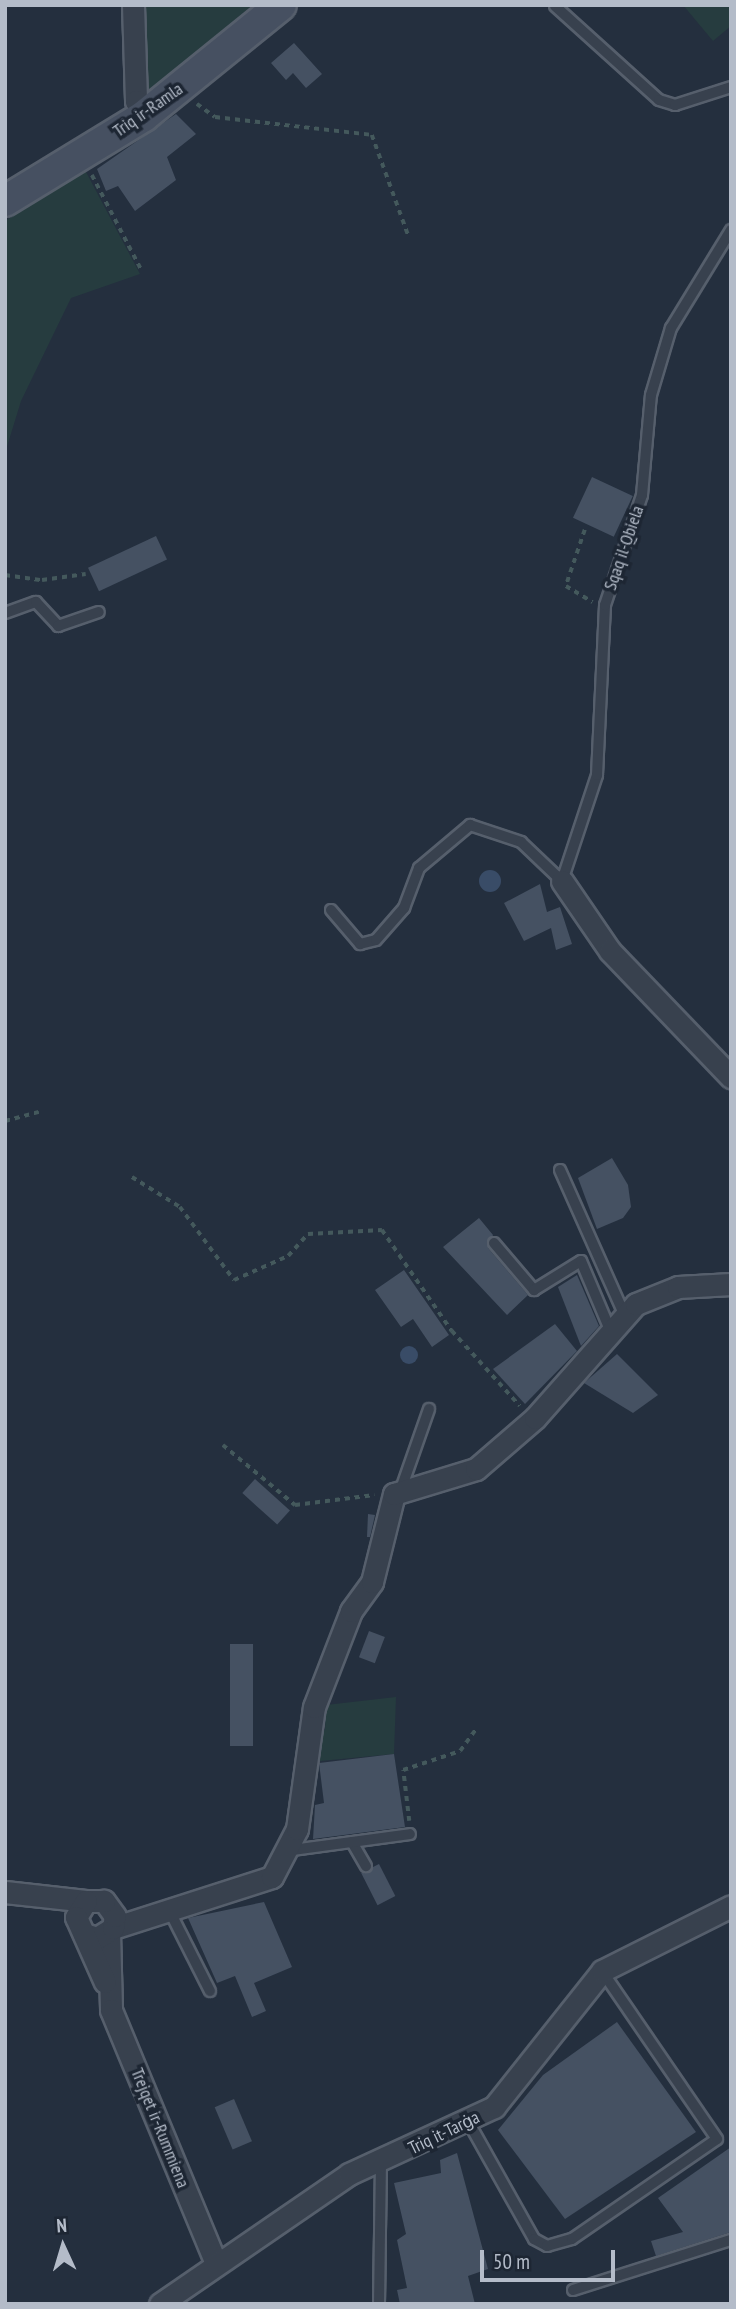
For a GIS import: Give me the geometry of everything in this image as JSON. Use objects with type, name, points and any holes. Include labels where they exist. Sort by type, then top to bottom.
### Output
[{"type":"main road","name":"Triq ir-Ramla","points":[[5,201],[144,116],[281,5]]},
{"type":"street","points":[[133,5],[136,101],[144,116]]},
{"type":"street","points":[[562,881],[626,970],[731,1077]]},
{"type":"street","points":[[12,1894],[81,1929],[111,1930],[164,1909],[272,1877],[297,1829],[314,1707],[351,1611],[372,1582],[397,1494],[415,1484],[476,1469],[535,1418],[636,1304],[678,1287],[731,1284]]},
{"type":"street","points":[[12,1894],[164,1909]]},
{"type":"street","points":[[81,1929],[86,1901]]},
{"type":"street","name":"Trejqet ir-Rummiena","points":[[108,1990],[111,1930],[109,1905]]},
{"type":"street","name":"Triq it-Tarġa","points":[[160,2304],[349,2174],[381,2163],[469,2123],[494,2107],[602,1971],[731,1906]]},
{"type":"street","name":"Trejqet ir-Rummiena","points":[[81,1929],[108,1990],[216,2264]]},
{"type":"lane","points":[[555,6],[659,100],[675,105],[731,87]]},
{"type":"lane","name":"Sqaq il-Qbiela","points":[[562,881],[597,775],[605,605],[642,495],[651,395],[671,328],[731,230]]},
{"type":"lane","points":[[5,613],[36,602],[58,626],[99,612]]},
{"type":"lane","points":[[331,910],[360,944],[376,940],[404,908],[419,869],[444,841],[470,825],[522,842],[562,881]]},
{"type":"lane","points":[[560,1170],[618,1324]]},
{"type":"lane","points":[[494,1243],[534,1290],[581,1261],[618,1324]]},
{"type":"lane","points":[[397,1494],[429,1409]]},
{"type":"lane","points":[[285,1852],[352,1842],[409,1828]]},
{"type":"lane","points":[[352,1842],[366,1866]]},
{"type":"lane","points":[[164,1909],[210,1991]]},
{"type":"lane","points":[[469,2123],[534,2239],[547,2246],[572,2239],[717,2139],[602,1971]]},
{"type":"lane","points":[[379,2304],[381,2163]]},
{"type":"lane","points":[[573,2290],[731,2239]]},
{"type":"path","points":[[180,89],[215,117],[372,135],[409,237]]},
{"type":"path","points":[[82,155],[142,271]]},
{"type":"path","points":[[584,530],[566,586],[581,600],[605,605]]},
{"type":"path","points":[[5,575],[42,580],[86,574]]},
{"type":"path","points":[[5,1121],[39,1112]]},
{"type":"path","points":[[132,1177],[180,1207],[234,1280],[288,1256],[307,1234],[382,1230],[452,1331],[535,1418]]},
{"type":"path","points":[[223,1445],[295,1505],[332,1496],[397,1494]]},
{"type":"path","points":[[409,1828],[403,1770],[460,1751],[475,1730]]},
{"type":"green space","points":[[137,5],[253,5],[138,100]]},
{"type":"green space","points":[[683,5],[731,5],[731,26],[713,41]]},
{"type":"green space","points":[[85,170],[140,274],[71,298],[21,401],[5,453],[5,221]]},
{"type":"green space","points":[[396,1697],[394,1754],[310,1762],[316,1735],[325,1730],[326,1705]]},
{"type":"water","points":[[486,870],[494,870],[501,877],[501,885],[494,892],[486,892],[479,885],[479,877]]},
{"type":"water","points":[[409,1346],[415,1349],[418,1355],[415,1361],[409,1364],[403,1361],[400,1355],[403,1349]]},
{"type":"building","points":[[294,43],[322,74],[306,88],[293,73],[286,80],[271,63]]},
{"type":"building","points":[[176,114],[196,134],[167,157],[176,180],[135,211],[118,186],[106,191],[97,169]]},
{"type":"building","points":[[592,477],[633,496],[614,537],[573,518]]},
{"type":"building","points":[[156,536],[167,560],[99,591],[88,568]]},
{"type":"building","points":[[540,884],[547,912],[560,907],[572,944],[556,950],[551,928],[524,941],[504,903]]},
{"type":"building","points":[[612,1158],[628,1185],[631,1207],[623,1218],[597,1229],[578,1178]]},
{"type":"building","points":[[479,1218],[493,1235],[488,1248],[528,1295],[507,1315],[443,1247]]},
{"type":"building","points":[[404,1270],[449,1335],[432,1347],[413,1319],[401,1327],[375,1290]]},
{"type":"building","points":[[577,1275],[599,1326],[581,1346],[558,1287]]},
{"type":"building","points":[[555,1324],[577,1351],[525,1404],[493,1369]]},
{"type":"building","points":[[617,1354],[658,1395],[633,1413],[584,1383]]},
{"type":"building","points":[[255,1479],[290,1510],[277,1525],[242,1493]]},
{"type":"building","points":[[368,1514],[375,1515],[370,1537],[367,1537]]},
{"type":"building","points":[[369,1631],[385,1637],[375,1663],[359,1657]]},
{"type":"building","points":[[230,1644],[253,1644],[253,1746],[230,1746]]},
{"type":"building","points":[[394,1754],[405,1827],[313,1839],[315,1805],[324,1803],[319,1763]]},
{"type":"building","points":[[379,1864],[395,1896],[378,1905],[361,1873]]},
{"type":"building","points":[[264,1902],[292,1967],[254,1983],[266,2011],[252,2017],[235,1976],[217,1983],[188,1918]]},
{"type":"building","points":[[617,2022],[696,2132],[565,2219],[498,2130],[543,2075]]},
{"type":"building","points":[[234,2099],[252,2141],[233,2150],[215,2107]]},
{"type":"building","points":[[731,2147],[731,2232],[656,2256],[651,2241],[683,2232],[658,2198]]},
{"type":"building","points":[[457,2153],[488,2269],[468,2276],[475,2304],[400,2304],[397,2290],[407,2288],[397,2240],[406,2234],[394,2183],[441,2173],[440,2160]]}]
